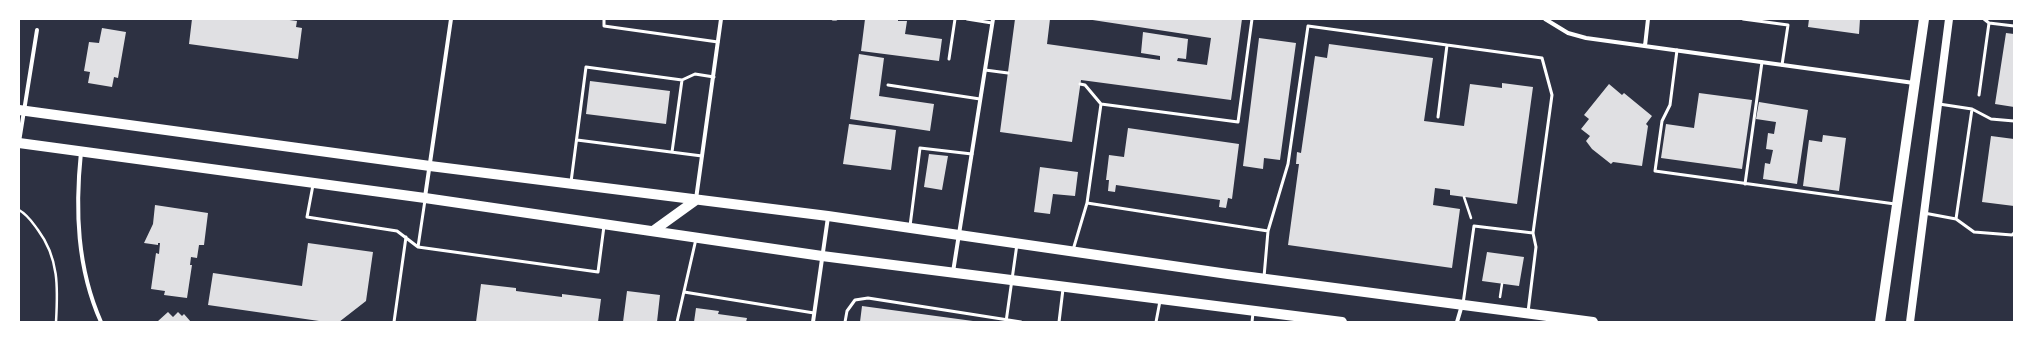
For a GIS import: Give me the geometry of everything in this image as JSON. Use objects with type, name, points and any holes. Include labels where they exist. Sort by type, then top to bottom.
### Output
[{"type":"main road","points":[[1880,322],[1924,19]]},
{"type":"main road","points":[[1910,322],[1949,19]]},
{"type":"main road","points":[[22,110],[430,166],[910,227],[1264,279],[1593,322]]},
{"type":"main road","points":[[19,143],[425,198],[953,274],[1253,311],[1282,318],[1342,322]]},
{"type":"main road","points":[[653,231],[696,200]]},
{"type":"street","points":[[425,198],[451,19]]},
{"type":"street","points":[[696,200],[721,19]]},
{"type":"street","points":[[1645,46],[1648,19]]},
{"type":"street","points":[[1548,20],[1568,33],[1586,38],[1915,83]]},
{"type":"street","points":[[953,274],[993,21]]},
{"type":"street","points":[[19,143],[22,110],[37,30]]},
{"type":"street","points":[[81,152],[77,194],[82,262],[92,301],[101,322]]},
{"type":"street","points":[[813,322],[828,216]]},
{"type":"street","points":[[1457,322],[1462,305]]},
{"type":"lane","points":[[604,19],[604,26],[718,42]]},
{"type":"lane","points":[[949,59],[955,19]]},
{"type":"lane","points":[[966,19],[993,21]]},
{"type":"lane","points":[[1080,84],[1085,85],[1101,104],[1238,122],[1252,19]]},
{"type":"lane","points":[[1743,19],[1788,24],[1782,65]]},
{"type":"lane","points":[[1984,19],[1989,22],[2014,26]]},
{"type":"lane","points":[[1979,95],[1989,22]]},
{"type":"lane","points":[[1264,279],[1268,231],[1288,164],[1308,26],[1542,58],[1552,95],[1533,233],[1536,247],[1528,313]]},
{"type":"lane","points":[[1438,116],[1447,45]]},
{"type":"lane","points":[[1678,50],[1670,105],[1662,121],[1655,171],[1897,204]]},
{"type":"lane","points":[[1745,184],[1762,62]]},
{"type":"lane","points":[[570,184],[586,67],[682,80],[695,74],[714,77]]},
{"type":"lane","points":[[985,70],[1008,73]]},
{"type":"lane","points":[[672,152],[682,80]]},
{"type":"lane","points":[[888,85],[980,99]]},
{"type":"lane","points":[[1073,251],[1088,203],[1101,104]]},
{"type":"lane","points":[[1937,104],[1972,109],[1991,119],[2014,121]]},
{"type":"lane","points":[[1956,219],[1972,109]]},
{"type":"lane","points":[[577,140],[702,156]]},
{"type":"lane","points":[[910,227],[920,148],[972,154]]},
{"type":"lane","points":[[313,183],[307,216],[398,231],[418,247],[598,272],[604,224]]},
{"type":"lane","points":[[418,247],[425,198]]},
{"type":"lane","points":[[1088,203],[1268,231]]},
{"type":"lane","points":[[1924,213],[1956,219],[1974,232],[2012,235],[2014,232]]},
{"type":"lane","points":[[1462,305],[1474,226],[1533,233]]},
{"type":"lane","points":[[394,322],[406,237]]},
{"type":"lane","points":[[677,322],[697,237]]},
{"type":"lane","points":[[1006,321],[1017,242]]},
{"type":"lane","points":[[1059,322],[1063,288]]},
{"type":"lane","points":[[684,292],[814,313]]},
{"type":"lane","points":[[845,322],[847,310],[855,300],[868,298],[1006,321],[1021,322]]},
{"type":"lane","points":[[1156,322],[1160,299]]},
{"type":"lane","points":[[1252,322],[1253,311]]},
{"type":"path","points":[[1464,197],[1474,226]]},
{"type":"path","points":[[19,210],[27,214],[51,252],[56,272],[56,322]]},
{"type":"path","points":[[1500,297],[1502,284]]},
{"type":"building","points":[[192,19],[282,19],[297,21],[296,27],[302,28],[298,59],[189,44]]},
{"type":"building","points":[[865,19],[898,19],[898,21],[907,21],[905,34],[942,39],[939,61],[861,51]]},
{"type":"building","points":[[1015,19],[1050,19],[1047,44],[1160,60],[1160,56],[1141,53],[1143,32],[1188,39],[1186,59],[1178,58],[1177,61],[1207,65],[1211,38],[1086,19],[1242,19],[1231,100],[1081,80],[1072,142],[1000,132]]},
{"type":"building","points":[[1809,19],[1860,19],[1859,34],[1808,27]]},
{"type":"building","points":[[102,28],[126,32],[118,78],[114,77],[112,87],[88,83],[90,72],[84,71],[89,42],[99,43]]},
{"type":"building","points":[[2006,33],[2014,34],[2014,107],[1995,104]]},
{"type":"building","points":[[1259,38],[1296,43],[1280,160],[1264,158],[1263,169],[1243,166]]},
{"type":"building","points":[[1329,44],[1433,58],[1424,121],[1464,126],[1470,84],[1502,88],[1502,83],[1533,87],[1517,204],[1450,195],[1450,190],[1435,188],[1433,205],[1460,209],[1452,268],[1288,245],[1299,164],[1296,164],[1297,152],[1301,153],[1315,56],[1327,58]]},
{"type":"building","points":[[859,54],[884,58],[879,96],[934,104],[930,131],[850,119]]},
{"type":"building","points":[[590,81],[670,91],[666,124],[586,114]]},
{"type":"building","points":[[1609,84],[1622,95],[1624,93],[1652,116],[1646,124],[1648,126],[1642,166],[1613,162],[1611,164],[1592,149],[1586,141],[1590,136],[1581,129],[1589,119],[1584,115]]},
{"type":"building","points":[[1699,93],[1752,100],[1742,169],[1661,158],[1666,124],[1694,128]]},
{"type":"building","points":[[1759,102],[1808,110],[1797,184],[1763,179],[1765,163],[1770,164],[1773,150],[1766,149],[1768,133],[1774,134],[1776,122],[1756,119]]},
{"type":"building","points":[[849,124],[896,130],[891,170],[843,164]]},
{"type":"building","points":[[1128,128],[1239,144],[1232,199],[1228,198],[1226,208],[1219,207],[1220,200],[1116,185],[1115,192],[1108,191],[1109,180],[1106,180],[1109,155],[1124,157]]},
{"type":"building","points":[[1823,135],[1846,138],[1839,191],[1803,186],[1809,140],[1822,142]]},
{"type":"building","points":[[1991,136],[2014,139],[2014,206],[1982,202]]},
{"type":"building","points":[[929,154],[948,156],[942,190],[924,187]]},
{"type":"building","points":[[1040,167],[1078,172],[1075,196],[1053,194],[1050,214],[1034,212]]},
{"type":"building","points":[[155,205],[208,213],[204,245],[199,245],[197,258],[191,257],[190,265],[192,265],[187,298],[164,295],[165,291],[151,289],[156,253],[159,254],[160,243],[158,243],[158,245],[144,243],[153,224]]},
{"type":"building","points":[[308,243],[373,252],[366,301],[339,322],[326,322],[208,305],[213,273],[302,286]]},
{"type":"building","points":[[1487,252],[1524,257],[1519,286],[1482,281]]},
{"type":"building","points":[[481,284],[516,288],[516,291],[562,297],[562,294],[601,299],[598,322],[476,322]]},
{"type":"building","points":[[627,291],[660,295],[657,322],[623,322]]},
{"type":"building","points":[[862,306],[973,321],[973,322],[860,322]]},
{"type":"building","points":[[696,308],[719,311],[718,314],[747,318],[746,322],[694,322]]},
{"type":"building","points":[[168,312],[173,317],[178,312],[182,316],[184,314],[191,322],[158,321]]}]
